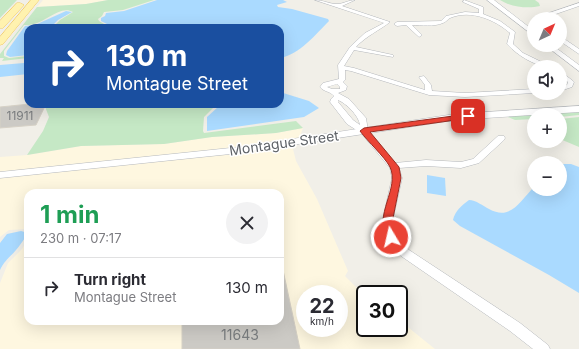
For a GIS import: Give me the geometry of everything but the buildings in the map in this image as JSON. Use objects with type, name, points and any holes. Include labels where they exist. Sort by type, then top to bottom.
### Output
[{"type":"main road","points":[[0,26],[24,0]]},
{"type":"main road","points":[[0,42],[36,0]]},
{"type":"street","points":[[318,0],[368,14],[386,23]]},
{"type":"street","points":[[338,6],[353,0]]},
{"type":"street","points":[[490,0],[527,29]]},
{"type":"street","points":[[465,1],[481,8],[481,15]]},
{"type":"street","points":[[556,12],[579,4]]},
{"type":"street","points":[[364,131],[363,120],[346,100],[322,87],[325,84],[342,80],[341,64],[352,48],[360,38],[371,30],[386,23],[393,22],[397,24],[408,24],[442,22],[448,17],[465,13],[481,15],[493,18],[506,26],[513,33],[510,44],[522,54],[534,60]]},
{"type":"street","points":[[408,24],[419,35]]},
{"type":"street","points":[[567,43],[579,52]]},
{"type":"street","points":[[352,48],[391,56]]},
{"type":"street","points":[[557,52],[579,69]]},
{"type":"street","points":[[342,68],[352,69],[429,93],[465,95],[527,91]]},
{"type":"street","points":[[422,77],[428,85],[429,93]]},
{"type":"street","points":[[567,79],[571,82],[570,86],[567,87]]},
{"type":"street","points":[[338,82],[344,86],[343,90],[337,94],[334,102],[350,122],[364,131],[393,166],[397,178],[387,223],[391,237],[405,253],[515,327],[543,349]]},
{"type":"street","points":[[411,87],[428,85]]},
{"type":"street","name":"Montague Street","points":[[0,175],[240,150],[454,117],[579,108]]},
{"type":"street","points":[[393,166],[426,163],[461,165],[476,161],[501,138]]},
{"type":"shaded area","points":[[43,0],[108,0],[86,4],[37,7]]},
{"type":"shaded area","points":[[303,128],[299,139],[240,148],[0,172],[0,157],[27,155],[81,146],[164,144],[212,137],[276,133]]},
{"type":"shaded area","points":[[297,145],[296,148],[293,149],[296,161],[317,199],[348,271],[345,276],[356,287],[356,337],[408,337],[408,327],[435,349],[0,349],[0,283],[8,263],[24,246],[24,325],[284,325],[284,189],[24,189],[24,229],[9,230],[0,237],[0,178],[240,153]]},
{"type":"green space","points":[[0,0],[17,0],[0,18]]},
{"type":"green space","points":[[108,0],[154,0],[123,10],[104,12],[98,19],[104,24],[56,24],[73,12],[68,10],[58,12],[39,23],[24,24],[4,51],[4,56],[9,58],[24,56],[24,58],[2,61],[4,58],[0,58],[0,54],[37,7],[86,4]]},
{"type":"green space","points":[[500,0],[535,0],[540,6],[520,7]]},
{"type":"green space","points":[[46,108],[213,108],[204,117],[204,133],[296,121],[303,128],[276,133],[212,137],[164,144],[81,146],[27,155],[43,131],[49,117]]},
{"type":"green space","points":[[579,111],[579,115],[567,116],[567,112]]},
{"type":"green space","points":[[527,114],[527,119],[515,120],[503,115]]},
{"type":"green space","points":[[579,117],[579,147],[567,142],[567,118]]},
{"type":"water","points":[[157,0],[283,0],[287,2],[277,5],[278,7],[292,9],[328,19],[329,21],[313,38],[294,53],[284,57],[284,24],[107,24],[101,21],[101,18],[105,16],[106,13],[124,11]]},
{"type":"water","points":[[66,11],[72,12],[54,24],[37,24]]},
{"type":"water","points":[[24,27],[24,55],[10,57],[6,55],[7,51]]},
{"type":"water","points":[[24,63],[24,74],[0,77],[0,65]]},
{"type":"water","points":[[284,93],[309,101],[319,108],[304,117],[207,131],[207,117],[217,108],[284,108]]},
{"type":"water","points":[[567,164],[579,167],[579,293],[460,226],[453,220],[461,206],[469,200],[477,202],[489,209],[503,213],[514,208],[527,194],[527,196],[567,196]]},
{"type":"water","points":[[427,175],[445,178],[446,196],[427,193]]},
{"type":"water","points":[[21,231],[24,232],[24,239],[0,270],[0,243],[7,234]]},
{"type":"route","points":[[391,237],[387,223],[397,178],[394,167],[364,131],[468,116]]}]
